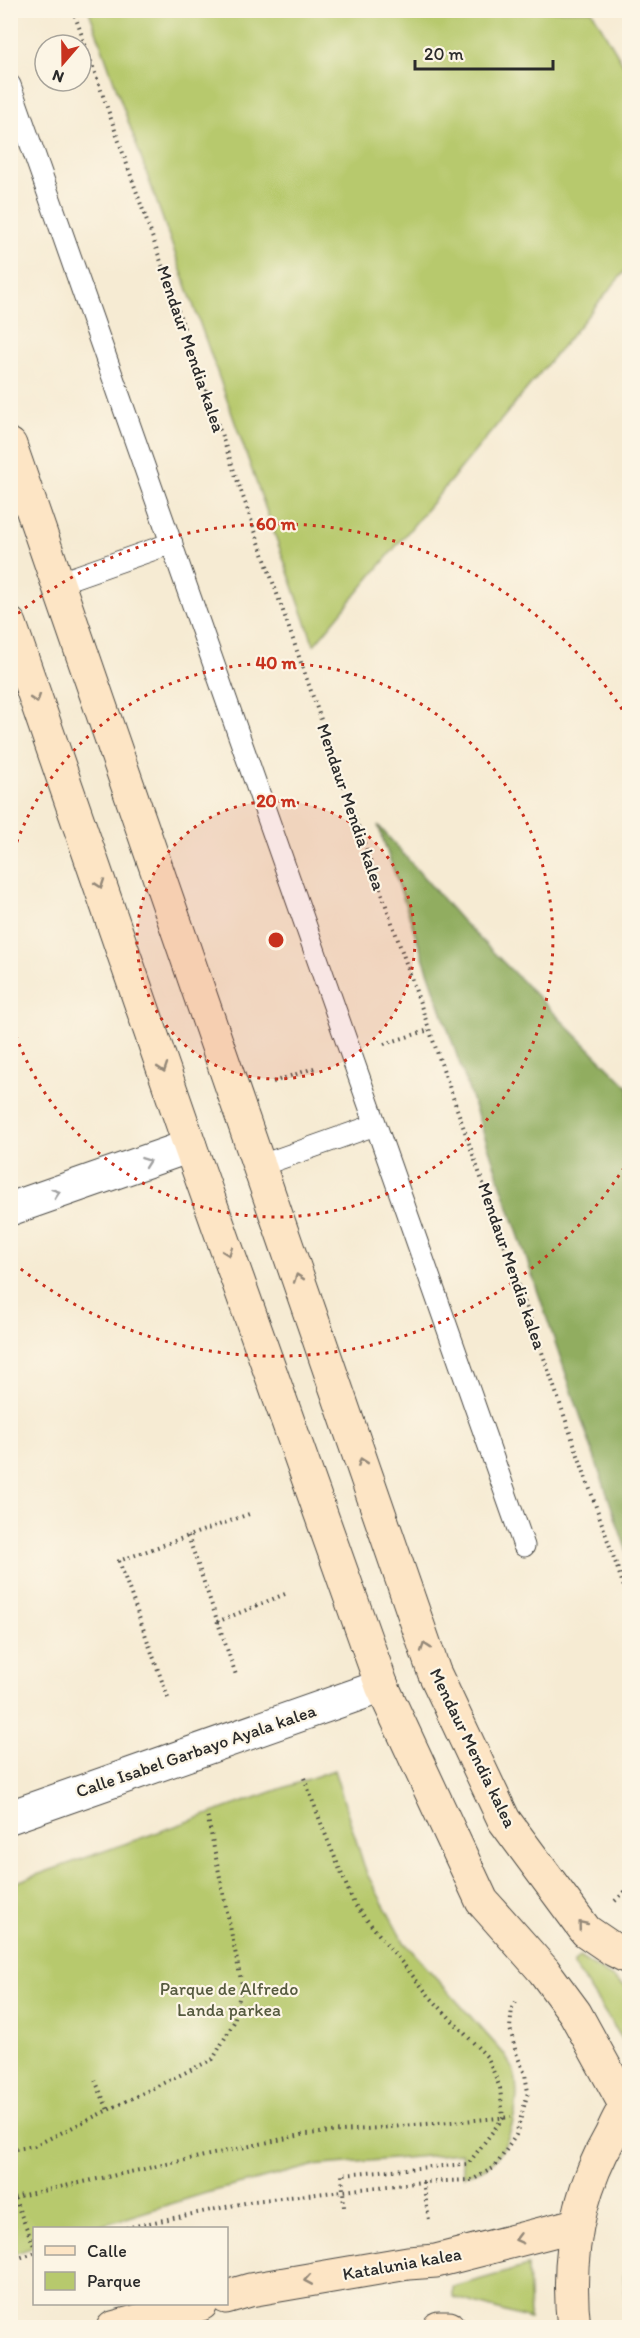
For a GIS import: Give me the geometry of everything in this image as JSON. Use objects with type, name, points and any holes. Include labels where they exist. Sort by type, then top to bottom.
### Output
[{"type":"street","name":"Mendaur Mendia kalea","points":[[10,445],[434,1672],[504,1820],[586,1931],[630,1958]]},
{"type":"street","points":[[10,624],[190,1146],[382,1686],[482,1901],[544,1971],[575,2013],[628,2105],[595,2163],[576,2225],[570,2295],[574,2328]]},
{"type":"street","points":[[10,1209],[190,1146]]},
{"type":"street","name":"Calle Isabel Garbayo Ayala kalea","points":[[10,1817],[382,1686]]},
{"type":"street","name":"Katalunia kalea","points":[[228,2296],[250,2290],[408,2263],[435,2261],[576,2225]]},
{"type":"street","points":[[113,2328],[197,2305]]},
{"type":"street","points":[[439,2328],[449,2328]]},
{"type":"lane","points":[[10,85],[524,1545]]},
{"type":"lane","points":[[58,583],[172,543]]},
{"type":"lane","points":[[259,1166],[375,1125]]},
{"type":"path","name":"Mendaur Mendia kalea","points":[[73,10],[630,1604]]},
{"type":"path","points":[[168,1698],[119,1561],[252,1513]]},
{"type":"path","points":[[188,1536],[236,1675]]},
{"type":"path","points":[[217,1622],[285,1594]]},
{"type":"path","points":[[304,1778],[354,1904],[430,1997],[488,2058],[500,2088],[503,2118],[468,2164],[342,2174],[344,2207]]},
{"type":"path","points":[[10,2150],[34,2146],[213,2059],[234,2022],[243,1985],[207,1814]]},
{"type":"path","points":[[586,1931],[630,1887]]},
{"type":"path","points":[[135,2227],[254,2201],[423,2182],[472,2180],[495,2167],[516,2135],[528,2092],[525,2074],[516,2053],[510,2028],[513,2008],[524,1989],[544,1971]]},
{"type":"path","points":[[95,2080],[108,2110]]},
{"type":"path","points":[[14,2197],[306,2134],[511,2117]]},
{"type":"path","name":"Katalunia kalea","points":[[423,2182],[430,2227]]},
{"type":"path","points":[[10,2188],[33,2244]]},
{"type":"path","points":[[10,2262],[33,2253]]},
{"type":"green space","points":[[89,11],[592,11],[629,74],[629,266],[314,645]]},
{"type":"green space","points":[[378,825],[461,920],[629,1088],[629,1558]]},
{"type":"green space","name":"Parque de Alfredo Landa parkea","points":[[334,1770],[366,1872],[404,1942],[505,2055],[513,2071],[517,2098],[513,2123],[504,2147],[490,2164],[464,2176],[461,2153],[312,2166],[206,2193],[96,2227],[33,2227],[33,2247],[11,2255],[11,1884]]},
{"type":"green space","points":[[579,1957],[629,1988],[629,2033],[623,2040],[573,1964]]},
{"type":"green space","points":[[629,2239],[630,2324],[624,2276]]},
{"type":"green space","points":[[528,2266],[530,2319],[453,2297],[453,2287]]}]
